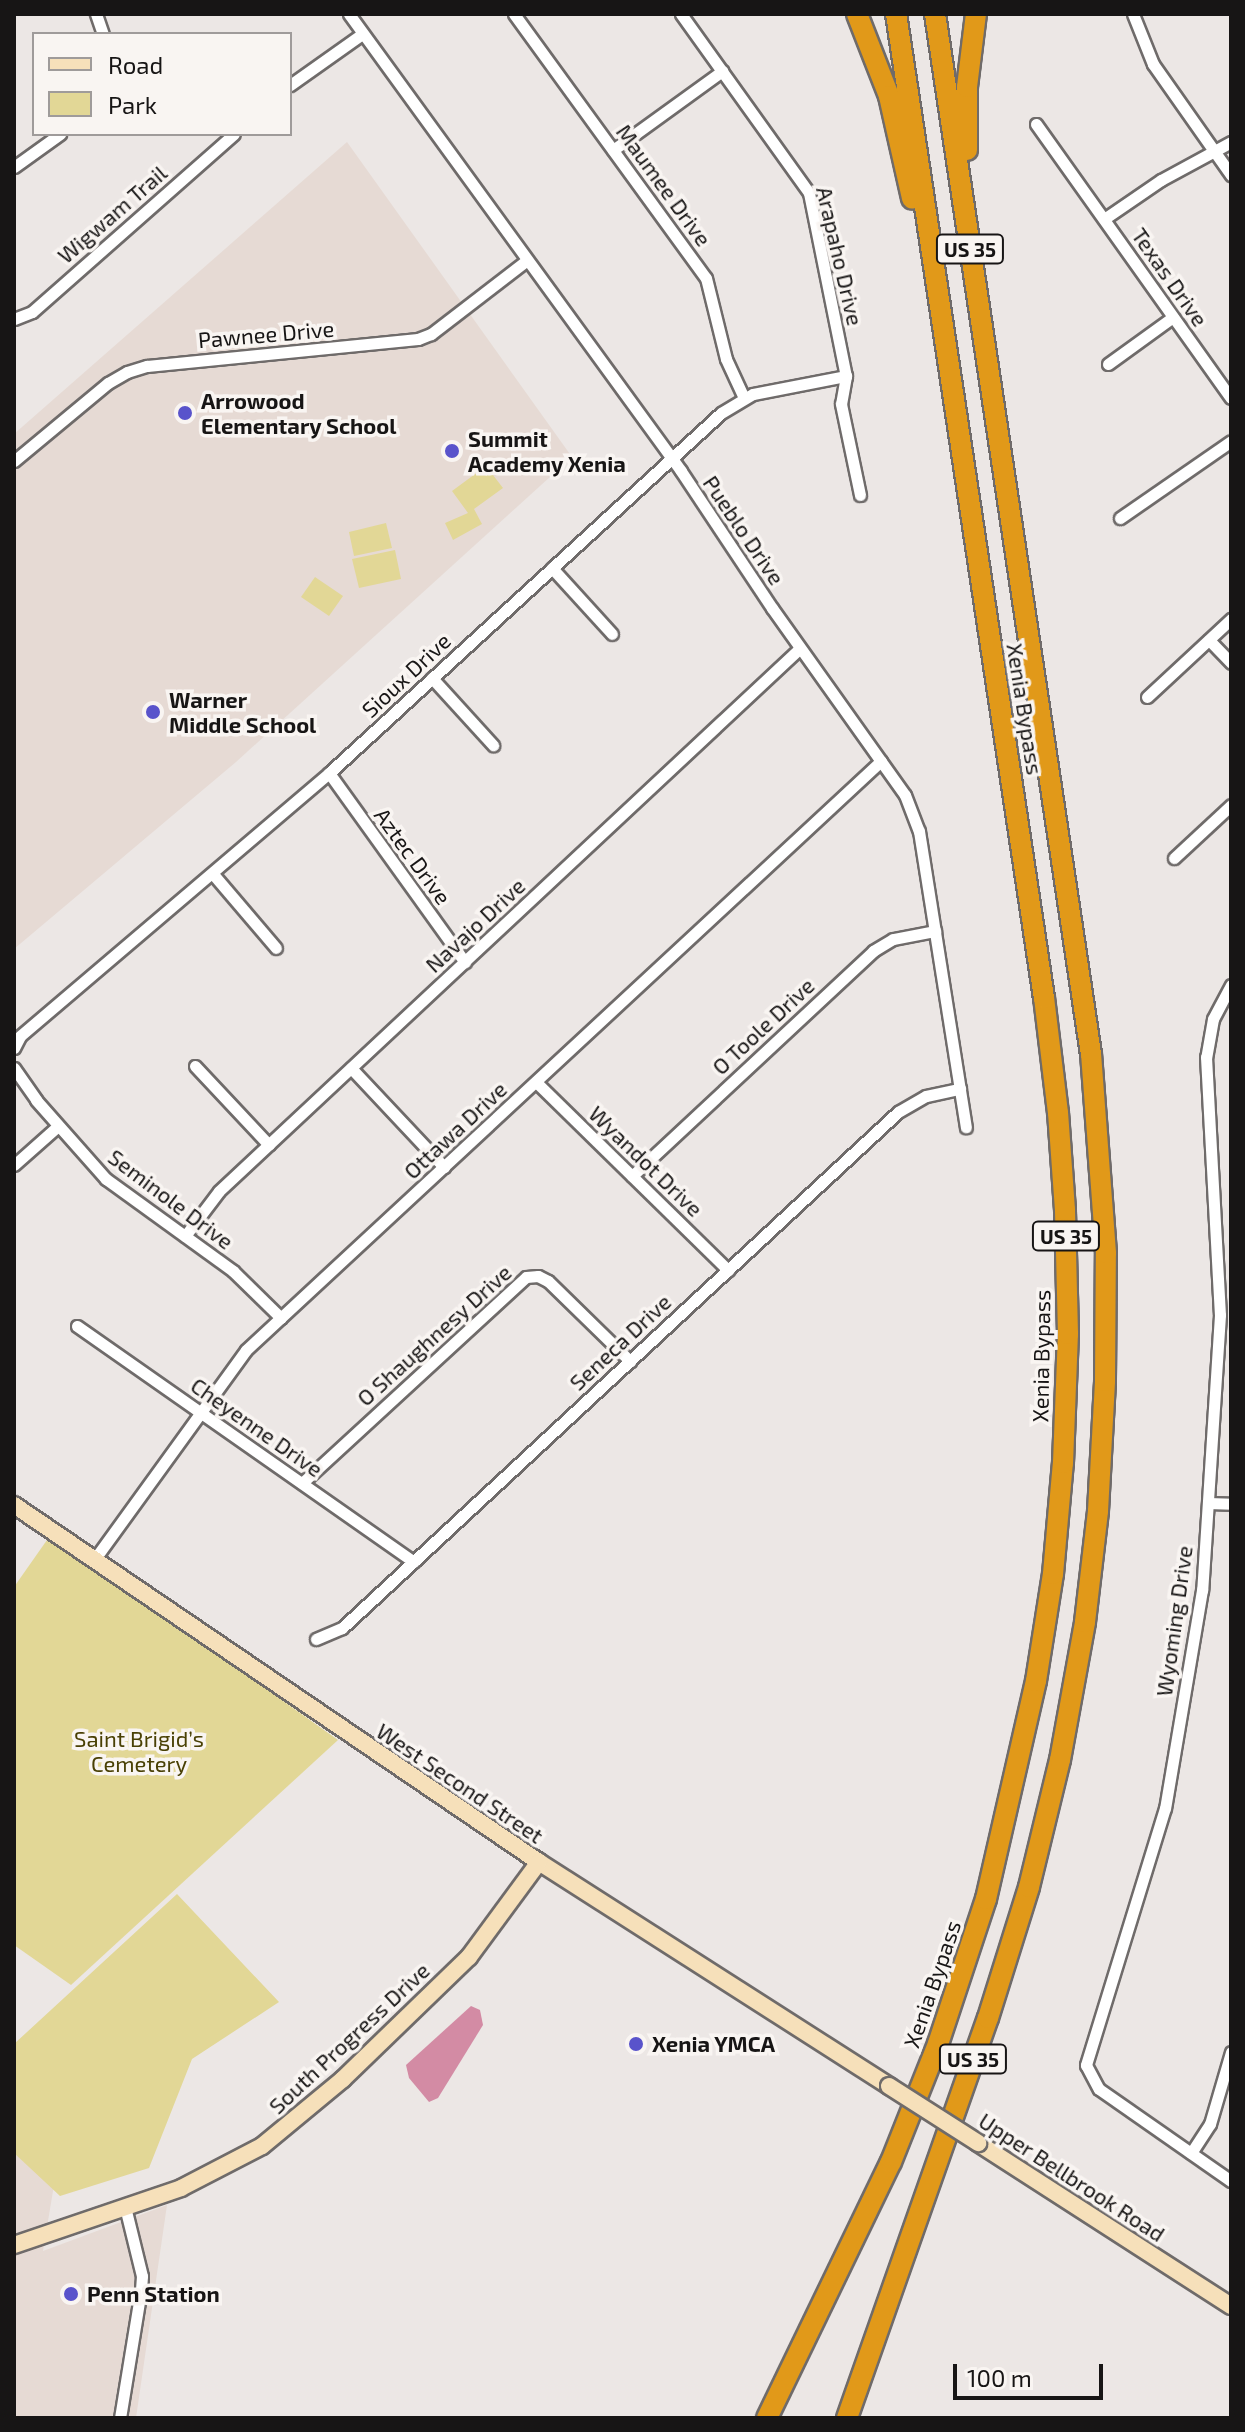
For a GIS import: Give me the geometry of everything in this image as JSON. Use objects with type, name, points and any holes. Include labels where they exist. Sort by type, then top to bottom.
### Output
[{"type":"highway","points":[[857,14],[889,96],[913,204],[989,637]]},
{"type":"highway","name":"Xenia Bypass","points":[[767,2418],[891,2162],[964,1970],[1008,1817],[1036,1681],[1053,1574],[1067,1373],[1063,1169],[1044,998],[896,14]]},
{"type":"highway","name":"Xenia Bypass","points":[[847,2418],[1025,1906],[1076,1681],[1098,1511],[1105,1381],[1106,1268],[1093,1080],[935,14]]},
{"type":"highway","points":[[976,14],[967,87],[967,150],[1003,424],[1005,484]]},
{"type":"main road","name":"West Second Street","points":[[14,1505],[539,1862],[889,2086]]},
{"type":"main road","name":"South Progress Drive","points":[[14,2245],[181,2188],[228,2165],[305,2113],[469,1957],[539,1862]]},
{"type":"main road","name":"Upper Bellbrook Road","points":[[889,2086],[1231,2306]]},
{"type":"street","name":"Pueblo Drive","points":[[349,14],[672,458],[800,648],[905,795],[919,831],[966,1127]]},
{"type":"street","name":"Maumee Drive","points":[[514,14],[706,278],[726,359],[744,398]]},
{"type":"street","name":"Arapaho Drive","points":[[681,14],[809,193],[846,376],[841,404],[860,495]]},
{"type":"street","points":[[1133,14],[1153,64],[1231,175]]},
{"type":"street","points":[[292,84],[362,34]]},
{"type":"street","points":[[613,150],[722,71]]},
{"type":"street","name":"Texas Drive","points":[[1036,124],[1231,398]]},
{"type":"street","points":[[14,167],[57,136]]},
{"type":"street","name":"Wigwam Trail","points":[[14,319],[32,312],[232,136]]},
{"type":"street","points":[[1104,219],[1161,180],[1231,142]]},
{"type":"street","name":"Pawnee Drive","points":[[14,461],[108,383],[127,372],[147,366],[418,339],[431,334],[527,260]]},
{"type":"street","points":[[1108,364],[1173,317]]},
{"type":"street","name":"Sioux Drive","points":[[14,1048],[20,1036],[329,773],[721,413],[744,398],[846,376]]},
{"type":"street","points":[[1120,518],[1231,441]]},
{"type":"street","points":[[552,568],[612,634]]},
{"type":"street","points":[[1147,697],[1231,619]]},
{"type":"street","points":[[1209,640],[1231,663]]},
{"type":"street","name":"Navajo Drive","points":[[185,1236],[219,1191],[800,648]]},
{"type":"street","points":[[432,678],[493,745]]},
{"type":"street","name":"Ottawa Drive","points":[[94,1560],[239,1358],[881,761]]},
{"type":"street","name":"Aztec Drive","points":[[329,773],[465,962]]},
{"type":"street","points":[[1174,858],[1231,805]]},
{"type":"street","points":[[213,874],[276,948]]},
{"type":"street","name":"O Toole Drive","points":[[632,1176],[873,951],[893,939],[935,931]]},
{"type":"street","name":"Wyoming Drive","points":[[1231,985],[1213,1019],[1206,1057],[1220,1315],[1202,1590],[1169,1789],[1086,2055],[1089,2076],[1099,2089],[1231,2181]]},
{"type":"street","points":[[195,1066],[269,1145]]},
{"type":"street","name":"Seminole Drive","points":[[14,1068],[20,1081],[106,1179],[233,1271],[281,1318]]},
{"type":"street","points":[[351,1068],[444,1167]]},
{"type":"street","name":"Wyandot Drive","points":[[536,1082],[728,1270]]},
{"type":"street","name":"Seneca Drive","points":[[316,1639],[342,1628],[898,1112],[926,1096],[960,1089]]},
{"type":"street","points":[[14,1165],[58,1126]]},
{"type":"street","name":"O Shaughnesy Drive","points":[[302,1483],[526,1277],[538,1276],[548,1281],[630,1361]]},
{"type":"street","name":"Cheyenne Drive","points":[[77,1326],[414,1562]]},
{"type":"street","points":[[1208,1503],[1231,1504]]},
{"type":"street","points":[[1191,2153],[1210,2124],[1231,2052]]},
{"type":"street","points":[[120,2418],[142,2276],[125,2207]]},
{"type":"shaded area","points":[[347,142],[572,457],[236,762],[14,949],[14,434]]},
{"type":"shaded area","points":[[471,2006],[480,2010],[483,2025],[438,2098],[429,2102],[409,2078],[406,2065]]},
{"type":"shaded area","points":[[14,2151],[54,2185],[43,2251],[167,2205],[136,2418],[14,2418]]},
{"type":"green space","points":[[486,466],[503,488],[474,509],[482,524],[453,540],[445,523],[468,513],[452,491]]},
{"type":"green space","points":[[386,523],[392,548],[354,556],[349,532]]},
{"type":"green space","points":[[395,550],[401,579],[359,588],[352,559]]},
{"type":"green space","points":[[315,577],[343,596],[329,616],[301,597]]},
{"type":"green space","name":"Saint Brigid’s Cemetery","points":[[47,1540],[199,1641],[338,1740],[71,1985],[14,1945],[14,1587]]},
{"type":"green space","points":[[177,1894],[279,2002],[192,2059],[149,2168],[60,2196],[14,2153],[14,2044]]},
{"type":"place","name":"Arrowood Elementary School","points":[[185,413]]},
{"type":"place","name":"Summit Academy Xenia","points":[[452,451]]},
{"type":"place","name":"Warner Middle School","points":[[153,712]]},
{"type":"place","name":"Xenia YMCA","points":[[636,2044]]},
{"type":"place","name":"Penn Station","points":[[71,2294]]}]
